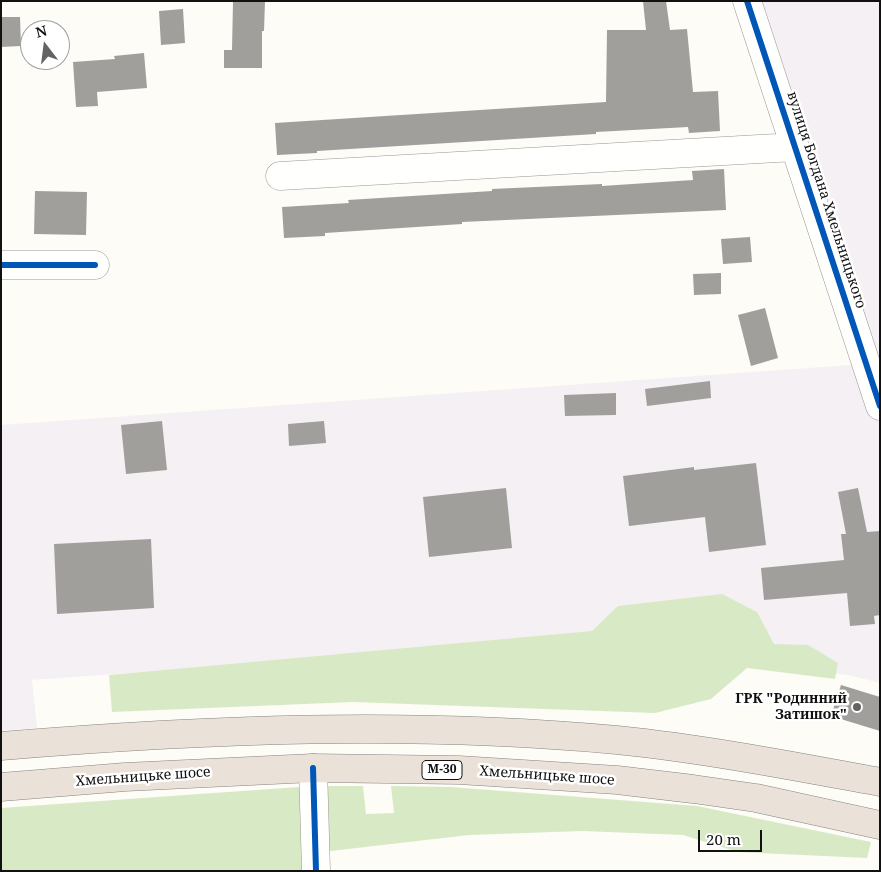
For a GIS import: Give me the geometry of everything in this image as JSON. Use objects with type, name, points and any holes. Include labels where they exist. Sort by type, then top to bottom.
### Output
[{"type":"highway","points":[[1,746],[120,736],[217,731],[346,728],[461,730],[618,740],[701,751],[880,782]]},
{"type":"highway","name":"Хмельницьке шосе","points":[[1,788],[124,777],[313,768],[459,770],[617,780],[693,789],[756,798],[880,825]]},
{"type":"street","name":"вулиця Богдана Хмельницького","points":[[748,1],[880,406]]},
{"type":"street","points":[[280,176],[795,146]]},
{"type":"street","points":[[1,264],[95,265]]},
{"type":"street","points":[[313,768],[316,871]]},
{"type":"shaded area","points":[[747,1],[880,1],[880,683],[849,675],[749,664],[745,628],[32,680],[37,728],[1,731],[1,425],[866,364]]},
{"type":"green space","points":[[722,594],[757,612],[774,644],[808,645],[838,663],[835,679],[747,668],[711,699],[655,713],[353,702],[112,712],[109,675],[592,631],[618,606]]},
{"type":"green space","points":[[313,786],[316,871],[1,871],[1,808]]},
{"type":"green space","points":[[320,786],[363,786],[366,814],[394,813],[391,786],[451,787],[697,806],[871,842],[867,858],[738,852],[683,835],[582,831],[469,835],[322,852]]},
{"type":"building","points":[[233,1],[265,1],[264,31],[262,31],[262,68],[224,68],[224,50],[232,50]]},
{"type":"building","points":[[643,1],[666,1],[670,30],[687,29],[693,92],[718,91],[720,131],[689,133],[688,127],[277,155],[275,123],[606,102],[607,30],[646,30]]},
{"type":"building","points":[[183,9],[185,43],[161,45],[159,11]]},
{"type":"building","points":[[1,17],[20,17],[20,46],[1,47]]},
{"type":"building","points":[[144,53],[147,88],[97,92],[98,106],[76,107],[73,62],[115,59],[114,56]]},
{"type":"building","points":[[724,169],[726,210],[462,222],[462,224],[325,233],[325,236],[284,238],[282,207],[349,203],[348,200],[492,191],[492,189],[602,184],[602,186],[693,180],[692,171]]},
{"type":"building","points":[[35,191],[87,192],[86,235],[34,234]]},
{"type":"building","points":[[750,237],[752,262],[723,264],[721,239]]},
{"type":"building","points":[[721,273],[721,294],[694,295],[693,274]]},
{"type":"building","points":[[765,308],[778,358],[751,366],[738,315]]},
{"type":"building","points":[[710,381],[711,398],[647,406],[645,389]]},
{"type":"building","points":[[616,393],[616,415],[565,416],[564,395]]},
{"type":"building","points":[[162,421],[167,470],[126,474],[121,425]]},
{"type":"building","points":[[324,421],[326,443],[289,446],[288,424]]},
{"type":"building","points":[[756,463],[766,545],[709,552],[705,517],[629,526],[623,476],[694,467],[694,470]]},
{"type":"building","points":[[506,488],[512,548],[429,557],[423,497]]},
{"type":"building","points":[[858,488],[867,532],[880,531],[880,615],[874,616],[875,624],[850,626],[847,593],[764,600],[761,568],[844,560],[841,534],[846,534],[838,492]]},
{"type":"building","points":[[151,539],[154,608],[57,614],[54,544]]},
{"type":"building","name":"ГРК \"Родинний Затишок\"","points":[[841,685],[880,697],[880,731],[831,716]]},
{"type":"cycle path","points":[[747,1],[880,406]]},
{"type":"cycle path","points":[[1,265],[95,265]]},
{"type":"cycle path","points":[[313,768],[316,871]]},
{"type":"place","name":"ГРК \"Родинний Затишок\"","points":[[857,707]]}]
